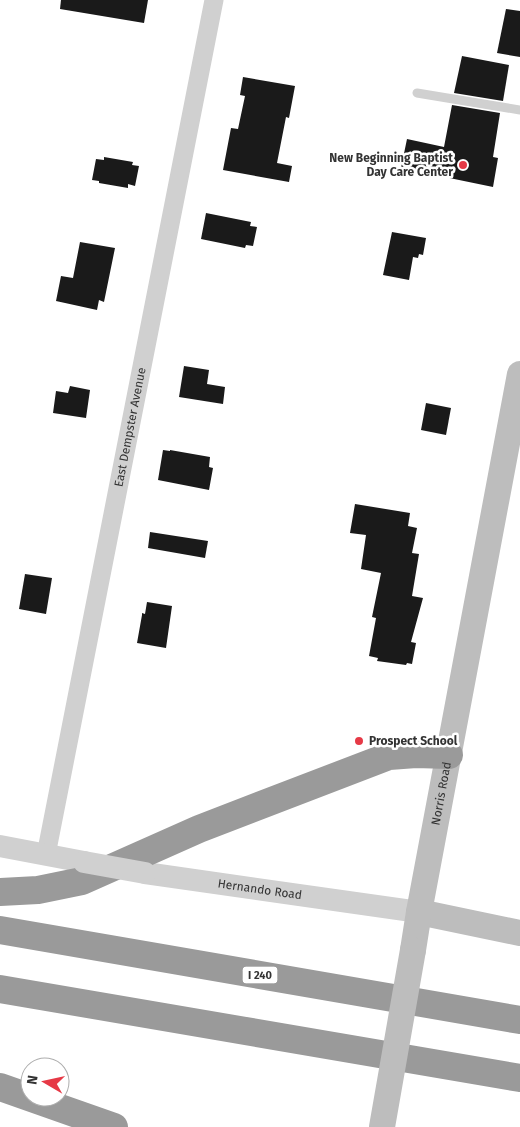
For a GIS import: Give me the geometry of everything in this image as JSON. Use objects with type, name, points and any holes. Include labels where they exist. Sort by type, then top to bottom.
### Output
[{"type":"highway","points":[[0,892],[38,890],[82,881],[199,830],[389,756],[416,754],[449,755]]},
{"type":"highway","name":"I 240","points":[[0,930],[520,1020]]},
{"type":"highway","points":[[0,989],[520,1078]]},
{"type":"highway","points":[[0,1087],[114,1127]]},
{"type":"main road","name":"Norris Road","points":[[382,1127],[419,912],[516,419],[520,374]]},
{"type":"main road","name":"Hernando Road","points":[[419,912],[520,933]]},
{"type":"street","name":"East Dempster Avenue","points":[[46,855],[214,0]]},
{"type":"street","name":"Hernando Road","points":[[0,846],[145,873],[419,912]]},
{"type":"lane","points":[[417,93],[520,110]]},
{"type":"building","points":[[61,0],[148,0],[144,23],[60,9]]},
{"type":"building","points":[[506,9],[520,11],[520,57],[497,53]]},
{"type":"building","points":[[462,56],[509,65],[503,101],[454,93]]},
{"type":"building","points":[[243,77],[295,86],[289,118],[286,117],[277,163],[292,166],[289,182],[223,170],[231,128],[238,129],[245,96],[240,95]]},
{"type":"building","points":[[452,105],[500,113],[493,157],[498,158],[493,187],[401,168],[407,139],[444,147]]},
{"type":"building","points":[[104,157],[133,162],[132,165],[139,166],[135,186],[128,184],[128,188],[92,180],[96,159],[104,160]]},
{"type":"building","points":[[206,213],[251,222],[250,226],[257,227],[253,246],[246,245],[245,248],[201,239]]},
{"type":"building","points":[[392,232],[426,238],[423,255],[419,254],[418,258],[413,257],[409,280],[383,275]]},
{"type":"building","points":[[80,242],[115,248],[104,302],[99,300],[97,310],[56,301],[61,276],[73,278]]},
{"type":"building","points":[[184,366],[209,370],[207,384],[225,387],[223,404],[179,397]]},
{"type":"building","points":[[70,386],[90,390],[86,418],[53,413],[56,391],[68,393]]},
{"type":"building","points":[[426,403],[451,408],[446,435],[421,430]]},
{"type":"building","points":[[163,450],[210,457],[209,467],[213,468],[209,490],[158,480]]},
{"type":"building","points":[[355,504],[410,513],[408,526],[417,528],[412,553],[419,554],[412,596],[423,598],[411,642],[416,643],[412,664],[407,663],[406,665],[377,661],[378,658],[369,656],[376,618],[372,617],[381,573],[361,569],[366,535],[350,533]]},
{"type":"building","points":[[150,532],[208,541],[205,558],[148,548]]},
{"type":"building","points":[[25,574],[52,578],[46,614],[19,609]]},
{"type":"building","points":[[147,602],[172,606],[166,648],[137,643],[142,613],[145,614]]},
{"type":"place","name":"New Beginning Baptist Day Care Center","points":[[463,165]]},
{"type":"place","name":"Prospect School","points":[[359,741]]}]
